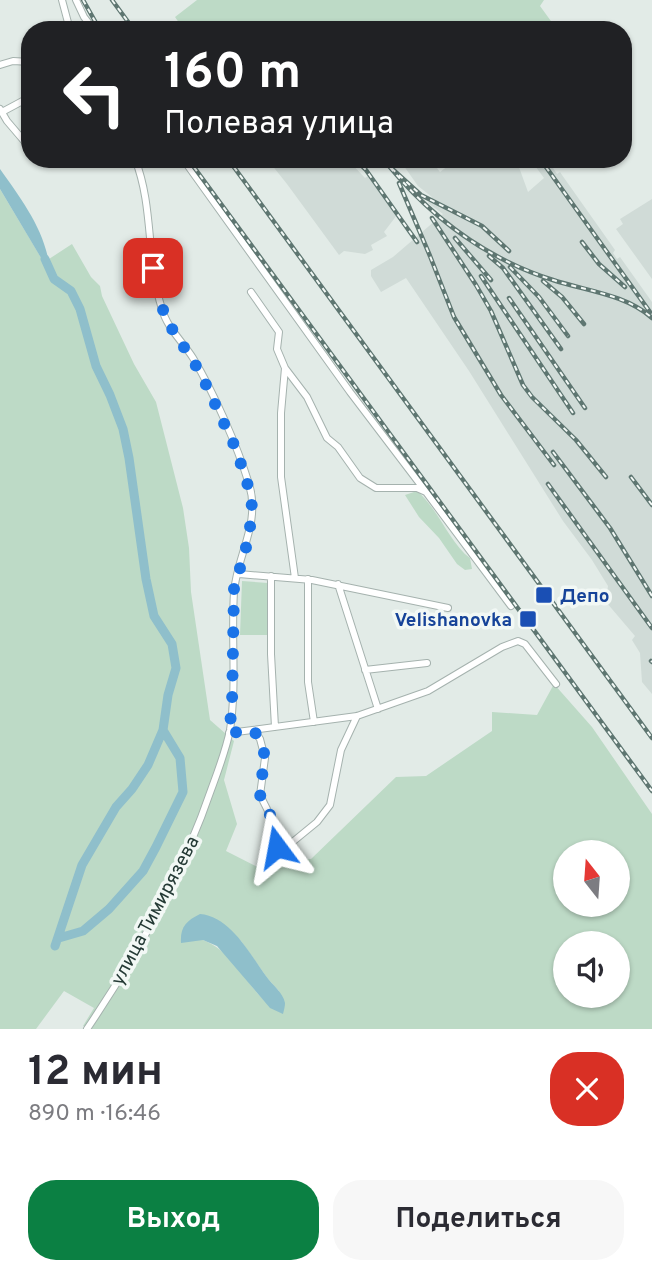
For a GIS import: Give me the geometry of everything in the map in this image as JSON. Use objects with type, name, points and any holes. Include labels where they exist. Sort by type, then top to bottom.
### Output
[{"type":"street","points":[[62,0],[68,21]]},
{"type":"street","points":[[76,0],[87,21]]},
{"type":"street","points":[[0,65],[21,61]]},
{"type":"street","points":[[21,101],[1,110],[21,137]]},
{"type":"street","name":"улица Тимирязева","points":[[87,1029],[155,916],[187,854],[229,733],[234,589],[251,521],[252,498],[249,484],[229,434],[200,372],[162,311],[150,252],[146,190],[138,168]]},
{"type":"street","points":[[189,168],[350,392],[511,606]]},
{"type":"street","points":[[251,292],[279,332],[277,349],[285,368],[307,397],[327,438],[338,447],[360,478],[376,488],[417,488],[426,492]]},
{"type":"street","points":[[285,368],[281,412],[281,477],[295,578]]},
{"type":"street","points":[[239,574],[309,579],[448,608]]},
{"type":"street","points":[[271,576],[275,727]]},
{"type":"street","points":[[309,579],[308,682],[314,722]]},
{"type":"street","points":[[338,584],[378,709]]},
{"type":"street","points":[[229,733],[357,716],[428,691],[518,641],[525,644],[556,684]]},
{"type":"street","points":[[365,670],[427,663]]},
{"type":"street","points":[[254,730],[265,758],[260,795],[274,823],[277,847],[284,849],[317,822],[330,805],[341,750],[357,716]]},
{"type":"shaded area","points":[[274,168],[356,168],[365,178],[368,176],[397,215],[384,232],[387,236],[371,245],[373,250],[365,254],[344,251],[339,255]]},
{"type":"shaded area","points":[[405,168],[437,168],[440,172],[445,168],[519,168],[528,192],[544,178],[537,168],[553,168],[557,174],[560,172],[615,250],[613,253],[617,259],[620,257],[652,302],[652,694],[642,682],[640,653],[632,640],[635,636],[606,602],[608,586],[563,521],[469,371],[406,278],[381,292],[371,276],[371,270],[393,257],[443,214],[428,203],[432,197],[418,186]]},
{"type":"shaded area","points":[[652,199],[652,279],[616,229],[623,224],[620,219]]},
{"type":"green space","points":[[197,0],[544,0],[540,6],[551,21],[178,21],[175,17]]},
{"type":"green space","points":[[0,189],[49,271],[49,259],[72,244],[91,277],[100,286],[102,296],[134,364],[156,402],[183,508],[189,548],[191,592],[210,720],[234,741],[224,780],[237,824],[226,851],[269,873],[286,858],[311,859],[396,777],[426,776],[492,731],[492,712],[537,715],[554,684],[592,727],[652,814],[652,1029],[90,1029],[83,1026],[94,1008],[64,991],[36,1029],[0,1029]],"holes":[[[225,926],[241,941],[279,991],[283,1013],[263,999],[227,956],[203,940]]]},
{"type":"green space","points":[[417,491],[456,544],[470,558],[472,569],[465,570],[457,564],[439,538],[419,517],[405,495]]},
{"type":"green space","points":[[242,581],[268,583],[268,635],[240,635]]},
{"type":"water","points":[[0,169],[39,231],[50,273],[0,189]]},
{"type":"water","points":[[200,914],[221,921],[238,937],[282,995],[285,1003],[283,1014],[270,1008],[217,946],[203,940],[181,943],[185,925]]},
{"type":"waterway","points":[[45,259],[54,279],[71,291],[80,309],[96,366],[123,429],[154,616],[172,644],[176,668],[168,695],[163,730],[148,765],[116,807],[82,865],[55,946]]},
{"type":"waterway","points":[[59,938],[83,931],[109,909],[143,871],[156,847],[183,792],[180,758],[163,730]]},
{"type":"railway","points":[[83,0],[95,21]]},
{"type":"railway","points":[[112,0],[127,21]]},
{"type":"railway","points":[[195,168],[652,791]]},
{"type":"railway","points":[[235,168],[652,738]]},
{"type":"railway","points":[[364,168],[417,242]]},
{"type":"railway","points":[[391,168],[421,195],[482,226],[509,251]]},
{"type":"railway","points":[[391,168],[443,220],[484,249],[553,280],[618,298],[652,318]]},
{"type":"railway","points":[[547,168],[650,312]]},
{"type":"railway","points":[[399,183],[454,317],[501,395],[554,465]]},
{"type":"railway","points":[[432,218],[491,311],[523,385],[576,440],[606,477]]},
{"type":"railway","points":[[455,238],[491,280]]},
{"type":"railway","points":[[582,242],[599,264],[625,287]]},
{"type":"railway","points":[[489,256],[503,268],[561,349]]},
{"type":"railway","points":[[510,267],[539,297],[568,336]]},
{"type":"railway","points":[[481,276],[573,413]]},
{"type":"railway","points":[[543,281],[562,297],[584,324]]},
{"type":"railway","points":[[509,298],[585,408]]},
{"type":"railway","points":[[553,452],[610,528],[652,596]]},
{"type":"railway","points":[[631,477],[652,505]]},
{"type":"railway","points":[[548,484],[652,628]]},
{"type":"place","name":"Депо","points":[[544,595]]},
{"type":"place","name":"Velishanovka","points":[[528,619]]},
{"type":"route","points":[[153,268],[165,318],[200,372],[229,434],[252,498],[247,544],[234,589],[229,733],[254,730],[260,739],[265,758],[260,795],[274,823],[277,847]]}]
